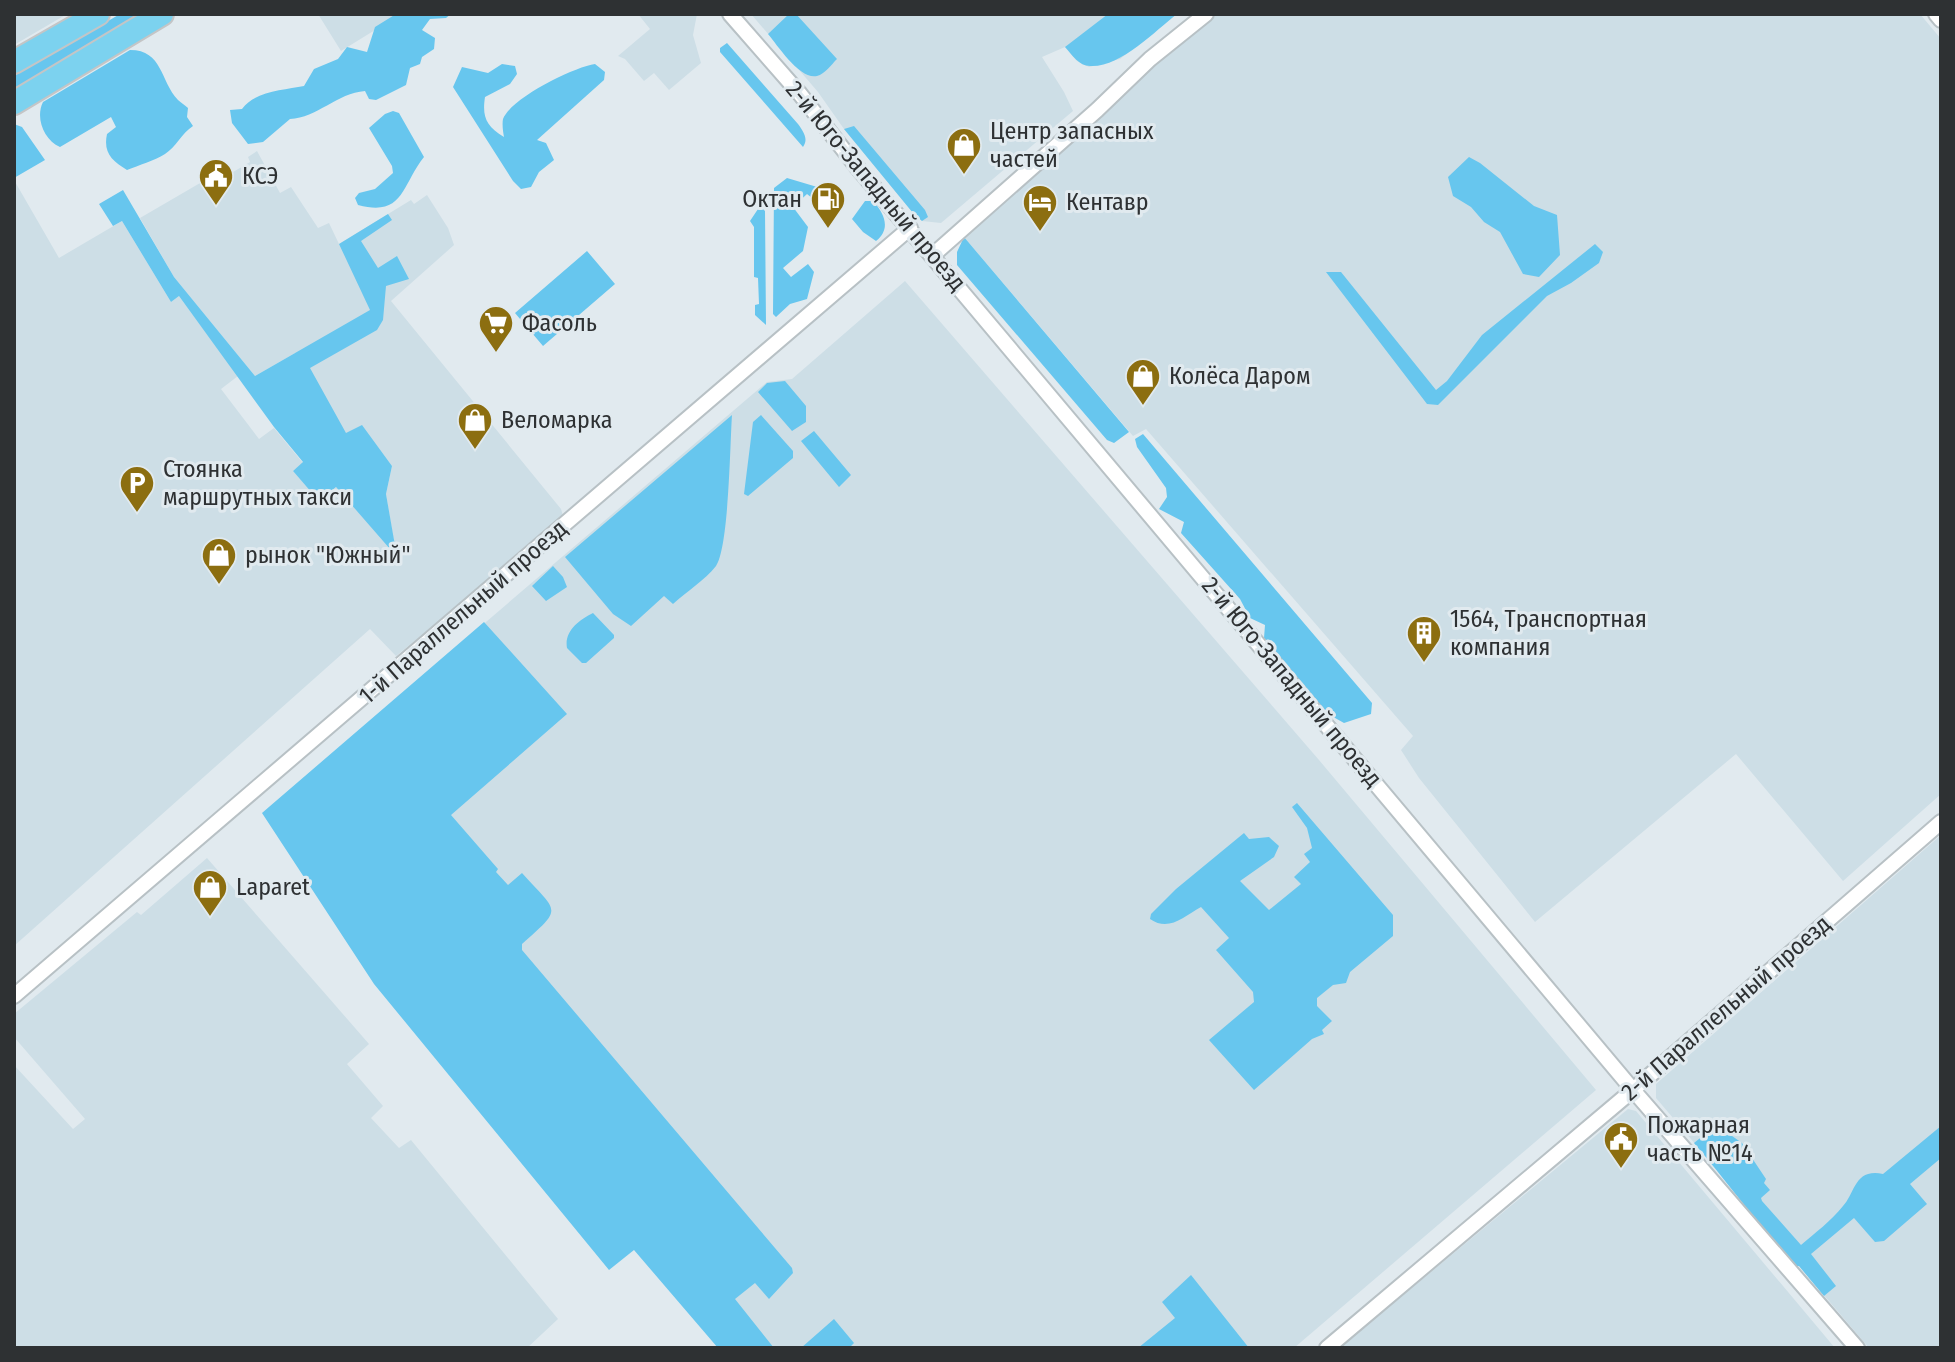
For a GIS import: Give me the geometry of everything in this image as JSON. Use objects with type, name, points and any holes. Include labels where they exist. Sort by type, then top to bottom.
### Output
[{"type":"main road","points":[[14,62],[98,14]]},
{"type":"main road","points":[[14,103],[162,14]]},
{"type":"street","name":"2-й Юго-Западный проезд","points":[[730,14],[1633,1090],[1857,1348]]},
{"type":"street","points":[[933,255],[1150,59],[1206,14]]},
{"type":"street","points":[[1936,14],[1941,20]]},
{"type":"street","name":"1-й Параллельный проезд","points":[[14,996],[910,228]]},
{"type":"street","name":"2-й Параллельный проезд","points":[[1327,1348],[1633,1090],[1941,822]]},
{"type":"shaded area","points":[[14,14],[67,14],[14,45]]},
{"type":"shaded area","points":[[120,14],[144,14],[14,90],[14,76]]},
{"type":"shaded area","points":[[318,14],[401,14],[341,51]]},
{"type":"shaded area","points":[[396,14],[451,14],[446,18],[430,19],[422,30],[435,38],[434,49],[422,57],[420,64],[410,68],[406,85],[376,100],[369,99],[365,91],[345,96],[300,118],[290,119],[263,142],[248,144],[232,123],[230,110],[242,109],[262,95],[304,86],[314,69],[338,59],[347,47],[367,52],[375,27]]},
{"type":"shaded area","points":[[638,14],[697,14],[693,35],[701,63],[669,90],[654,73],[644,81],[625,59],[618,56],[650,29]]},
{"type":"shaded area","points":[[751,14],[1177,14],[1120,59],[1089,67],[1077,61],[1065,47],[1042,57],[1073,111],[941,223],[922,221],[913,213],[818,92]]},
{"type":"shaded area","points":[[789,14],[796,14],[837,59],[820,75],[810,76],[797,68],[768,34]]},
{"type":"shaded area","points":[[1108,14],[1177,14],[1125,55],[1101,65],[1082,64],[1065,47]]},
{"type":"shaded area","points":[[1217,14],[1920,14],[1941,39],[1941,794],[1843,881],[1736,754],[1535,922],[1419,778],[1401,750],[1413,736],[1146,429],[1133,436],[964,237],[1140,77]]},
{"type":"shaded area","points":[[727,43],[798,124],[805,138],[803,147],[720,52],[720,48]]},
{"type":"shaded area","points":[[130,50],[141,51],[155,61],[172,92],[188,108],[187,117],[193,126],[165,154],[127,170],[113,160],[108,151],[107,134],[116,127],[111,117],[60,147],[54,144],[42,128],[40,115],[43,102]]},
{"type":"shaded area","points":[[502,64],[515,66],[517,74],[510,84],[485,97],[484,110],[489,125],[504,137],[503,119],[530,93],[585,66],[595,64],[605,72],[604,80],[537,140],[546,143],[554,160],[539,172],[531,187],[521,189],[453,87],[462,67],[488,73]]},
{"type":"shaded area","points":[[393,111],[399,113],[424,157],[393,203],[373,208],[358,205],[355,198],[359,193],[375,189],[393,173],[392,166],[369,128]]},
{"type":"shaded area","points":[[14,124],[22,127],[45,160],[14,178]]},
{"type":"shaded area","points":[[854,126],[928,217],[922,221],[913,213],[844,129]]},
{"type":"shaded area","name":"рынок \"Южный\"","points":[[257,151],[280,193],[291,187],[318,228],[329,223],[339,244],[411,200],[414,204],[427,195],[448,228],[454,245],[391,301],[561,509],[564,519],[396,656],[370,629],[14,946],[14,180],[59,258],[122,221],[171,302],[179,296],[238,376],[221,389],[259,439],[274,428],[303,463],[293,471],[320,501],[336,487],[396,554],[386,494],[392,466],[362,426],[341,436],[295,353],[255,376],[174,277],[140,218],[219,172],[223,178],[250,162],[248,157]]},
{"type":"shaded area","points":[[1469,157],[1534,206],[1557,215],[1560,255],[1539,277],[1523,274],[1500,232],[1453,196],[1448,177]]},
{"type":"shaded area","points":[[787,178],[834,192],[838,197],[831,203],[820,191],[812,198],[807,194],[793,207],[808,227],[803,251],[783,268],[791,277],[808,264],[814,272],[807,299],[790,304],[776,317],[773,314],[774,188]]},
{"type":"shaded area","points":[[123,190],[174,277],[255,376],[370,310],[339,244],[388,214],[392,220],[361,241],[378,268],[397,256],[409,279],[386,286],[383,320],[377,330],[310,368],[346,433],[362,425],[392,466],[386,494],[397,557],[336,487],[319,501],[293,471],[303,462],[179,296],[171,302],[122,221],[113,226],[99,204]]},
{"type":"shaded area","points":[[865,201],[873,201],[885,221],[884,232],[876,241],[852,219]]},
{"type":"shaded area","points":[[760,206],[765,211],[766,325],[755,315],[755,305],[759,304],[758,278],[754,277],[754,227],[750,221]]},
{"type":"shaded area","points":[[964,237],[1129,432],[1114,443],[1107,440],[957,265],[957,252]]},
{"type":"shaded area","points":[[1595,244],[1603,252],[1599,263],[1547,296],[1438,405],[1427,404],[1326,272],[1341,272],[1436,390],[1447,381],[1482,335]]},
{"type":"shaded area","points":[[587,251],[615,284],[543,346],[515,313]]},
{"type":"shaded area","points":[[905,281],[1319,760],[1596,1090],[1294,1348],[724,1348],[268,808],[767,382],[792,379]]},
{"type":"shaded area","points":[[785,381],[806,406],[806,422],[792,431],[758,392],[767,383]]},
{"type":"shaded area","points":[[732,415],[724,538],[716,566],[673,604],[664,596],[631,626],[613,614],[565,557]]},
{"type":"shaded area","points":[[761,415],[793,451],[793,458],[748,496],[744,494],[753,422]]},
{"type":"shaded area","points":[[814,431],[851,475],[839,487],[801,441]]},
{"type":"shaded area","points":[[1143,434],[1372,703],[1371,714],[1344,723],[1328,714],[1264,638],[1265,625],[1250,618],[1240,599],[1181,533],[1184,522],[1159,509],[1167,497],[1166,488],[1137,447],[1135,439]]},
{"type":"shaded area","points":[[553,566],[567,587],[546,601],[532,586]]},
{"type":"shaded area","points":[[593,613],[614,638],[586,663],[582,663],[567,648],[568,636],[578,623]]},
{"type":"shaded area","points":[[484,622],[567,714],[451,815],[508,885],[522,873],[549,903],[550,916],[522,944],[522,950],[792,1268],[793,1273],[769,1299],[755,1283],[735,1299],[774,1348],[718,1348],[634,1250],[609,1270],[374,984],[262,813]]},
{"type":"shaded area","points":[[1297,803],[1393,915],[1393,936],[1350,972],[1346,983],[1333,985],[1317,998],[1317,1006],[1332,1021],[1322,1030],[1324,1034],[1312,1039],[1254,1090],[1209,1040],[1254,1002],[1253,992],[1216,950],[1229,938],[1201,907],[1170,924],[1150,919],[1151,914],[1176,889],[1244,833],[1249,839],[1269,837],[1279,846],[1274,857],[1240,881],[1269,910],[1301,884],[1294,877],[1310,862],[1304,854],[1312,848],[1307,828],[1292,807]]},
{"type":"shaded area","points":[[1941,835],[1941,1348],[1869,1348],[1656,1098],[1656,1084]]},
{"type":"shaded area","points":[[207,858],[369,1044],[347,1064],[383,1106],[371,1118],[399,1148],[411,1140],[558,1319],[527,1348],[14,1348],[14,1065],[73,1129],[85,1119],[14,1037],[14,1014],[137,912],[141,915]]},
{"type":"shaded area","points":[[1628,1109],[1636,1111],[1835,1348],[1339,1348]]},
{"type":"shaded area","points":[[1716,1125],[1721,1132],[1725,1131],[1742,1143],[1770,1190],[1761,1198],[1762,1201],[1801,1245],[1847,1201],[1861,1178],[1873,1173],[1883,1174],[1941,1126],[1941,1158],[1910,1184],[1927,1204],[1884,1241],[1875,1242],[1854,1218],[1811,1254],[1836,1286],[1824,1296],[1799,1266],[1795,1267],[1782,1252],[1694,1143]]},
{"type":"shaded area","points":[[1191,1275],[1249,1348],[1138,1348],[1175,1318],[1162,1302]]},
{"type":"shaded area","points":[[834,1319],[854,1343],[849,1348],[801,1348]]},
{"type":"place","name":"Центр запасных частей","points":[[964,176]]},
{"type":"place","name":"КСЭ","points":[[216,207]]},
{"type":"place","name":"Октан","points":[[828,230]]},
{"type":"place","name":"Кентавр","points":[[1040,233]]},
{"type":"place","name":"Фасоль","points":[[496,354]]},
{"type":"place","name":"Колёса Даром","points":[[1143,407]]},
{"type":"place","name":"Веломарка","points":[[475,451]]},
{"type":"place","name":"Стоянка маршрутных такси","points":[[137,514]]},
{"type":"place","name":"рынок \"Южный\"","points":[[219,586]]},
{"type":"place","name":"1564, Транспортная компания","points":[[1424,664]]},
{"type":"place","name":"Laparet","points":[[210,918]]},
{"type":"place","name":"Пожарная часть №14","points":[[1621,1170]]}]
